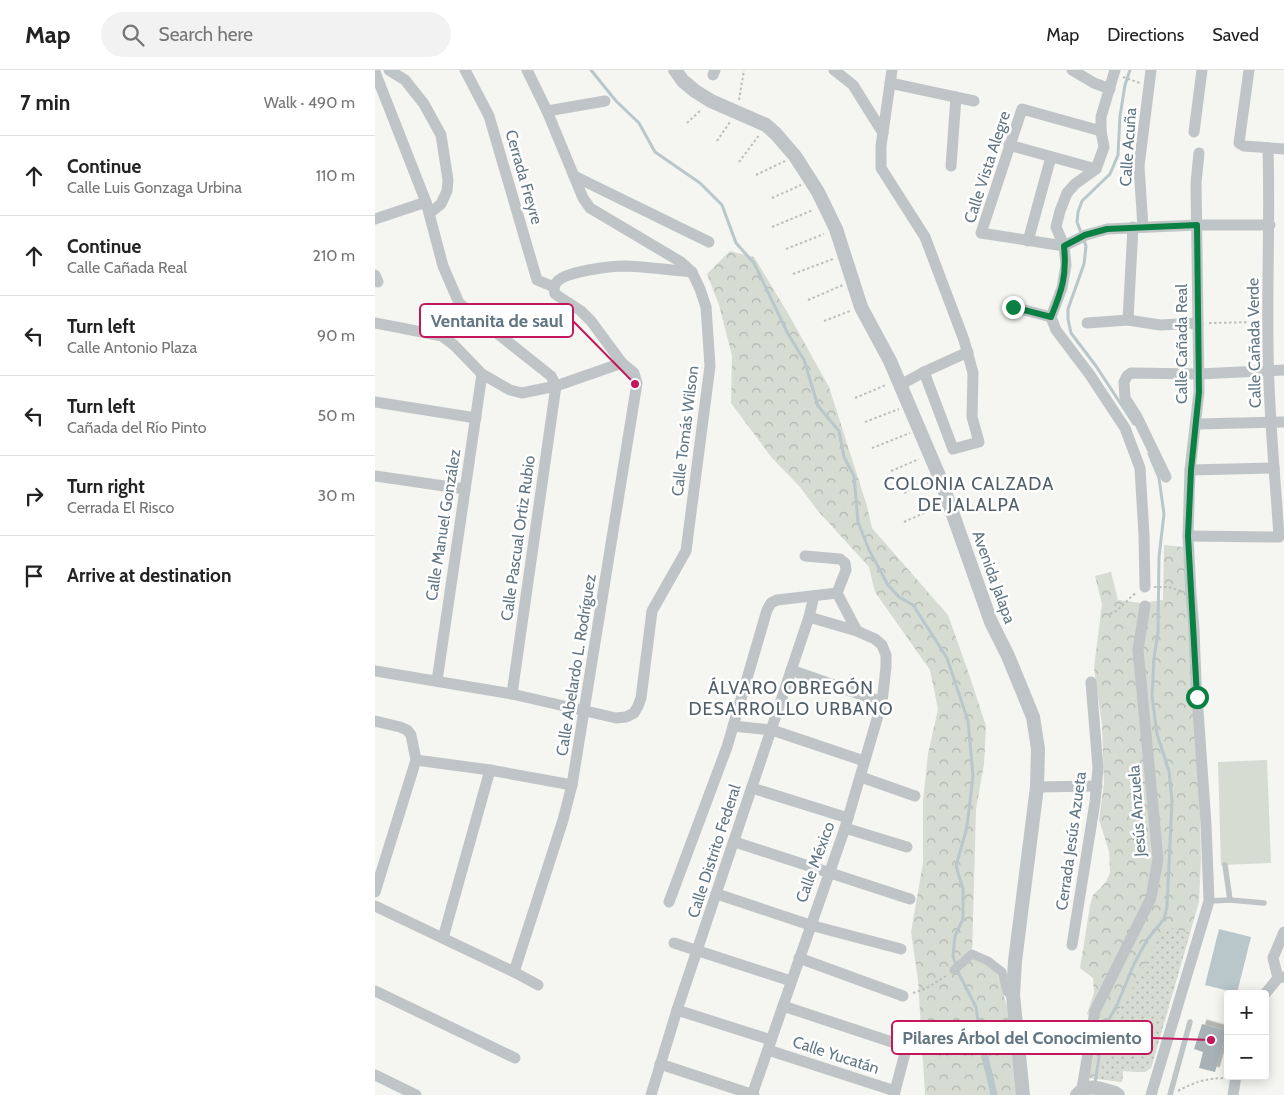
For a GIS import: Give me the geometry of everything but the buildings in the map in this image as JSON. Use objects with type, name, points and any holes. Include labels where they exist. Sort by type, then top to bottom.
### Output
[{"type":"street","points":[[389,70],[405,80],[424,104],[441,135],[448,180],[447,191],[441,204],[429,213]]},
{"type":"street","name":"Cerrada Freyre","points":[[465,70],[489,116],[537,280],[554,287]]},
{"type":"street","name":"Calle Tomás Wilson","points":[[527,70],[547,111],[583,198],[591,208],[675,258],[692,272],[706,307],[710,366],[686,550],[652,611],[641,698],[634,712],[626,717],[617,718],[585,710]]},
{"type":"street","name":"Avenida Jalapa","points":[[675,70],[683,81],[695,91],[711,101],[766,125],[776,134],[795,156],[825,206],[836,229],[861,306],[886,353],[930,454],[991,622],[1008,656],[1033,717],[1038,749],[1037,787],[1018,934],[1013,995],[1023,1095]]},
{"type":"street","points":[[834,70],[853,85],[883,133]]},
{"type":"street","points":[[892,70],[879,157],[881,168],[925,237],[968,352],[973,373],[972,417],[979,442],[953,449],[924,372]]},
{"type":"street","points":[[1071,70],[1094,83],[1110,89]]},
{"type":"street","points":[[1115,70],[1101,117],[1104,147],[1096,169],[1075,184],[1067,193],[1056,227],[1064,246],[1066,265],[1062,288],[1051,317],[1057,330],[1125,428],[1140,468],[1144,535],[1150,587]]},
{"type":"street","name":"Calle Acuña","points":[[1128,320],[1138,227],[1139,166],[1151,70]]},
{"type":"street","points":[[1194,132],[1202,70]]},
{"type":"street","points":[[1249,70],[1239,143],[1244,146],[1284,149]]},
{"type":"street","points":[[375,72],[426,202],[443,266],[459,303],[551,376],[556,386]]},
{"type":"street","points":[[890,83],[974,101]]},
{"type":"street","points":[[951,166],[956,97]]},
{"type":"street","points":[[547,111],[605,101]]},
{"type":"street","name":"Calle Vista Alegre","points":[[1064,246],[981,233],[1022,109],[1101,132]]},
{"type":"street","points":[[1009,145],[1096,169]]},
{"type":"street","name":"Calle Cañada Verde","points":[[1188,536],[1279,537],[1269,371],[1268,148]]},
{"type":"street","name":"Calle Cañada Real","points":[[1151,1095],[1209,901],[1188,536],[1191,470],[1199,392],[1196,183],[1199,153]]},
{"type":"street","points":[[1028,241],[1051,158]]},
{"type":"street","points":[[574,176],[709,242]]},
{"type":"street","points":[[375,219],[426,202]]},
{"type":"street","points":[[1064,246],[1085,235],[1107,229],[1197,225],[1269,225]]},
{"type":"street","points":[[554,287],[557,281],[573,274],[611,266],[692,272]]},
{"type":"street","name":"Calle Abelardo L. Rodríguez","points":[[514,972],[563,820],[572,785],[637,383],[634,373],[622,363],[591,322],[581,311],[555,294],[554,287]]},
{"type":"street","points":[[1013,307],[1051,317]]},
{"type":"street","points":[[1087,323],[1128,320],[1160,325],[1198,323]]},
{"type":"street","points":[[375,323],[442,336],[455,345],[482,374],[510,390],[521,393],[556,386],[622,363]]},
{"type":"street","points":[[899,382],[968,352]]},
{"type":"street","points":[[1165,477],[1137,417],[1125,398],[1124,382],[1127,376],[1131,373],[1199,374],[1284,370]]},
{"type":"street","name":"Calle Manuel González","points":[[437,681],[482,374]]},
{"type":"street","name":"Calle Pascual Ortiz Rubio","points":[[512,694],[556,386]]},
{"type":"street","points":[[375,402],[476,418]]},
{"type":"street","points":[[1196,424],[1284,422]]},
{"type":"street","points":[[1191,470],[1275,468]]},
{"type":"street","points":[[375,476],[465,489]]},
{"type":"street","points":[[805,556],[840,559],[845,564],[846,570],[837,593],[857,631]]},
{"type":"street","points":[[669,902],[733,726],[767,610],[771,603],[777,600],[837,593]]},
{"type":"street","name":"Calle Distrito Federal","points":[[651,1095],[677,1010],[809,617],[814,596]]},
{"type":"street","name":"Jesús Anzuela","points":[[1083,1090],[1095,1011],[1151,898],[1158,859],[1138,650],[1145,606]]},
{"type":"street","points":[[809,617],[857,631]]},
{"type":"street","name":"Calle México","points":[[753,1095],[810,925],[847,823],[882,702],[886,655],[882,645],[875,639],[857,631]]},
{"type":"street","points":[[791,670],[882,702]]},
{"type":"street","points":[[375,671],[512,694],[585,710]]},
{"type":"street","name":"Cerrada Jesús Azueta","points":[[1072,945],[1099,768],[1091,682]]},
{"type":"street","points":[[375,720],[400,726],[407,730],[411,735],[416,760],[375,892]]},
{"type":"street","points":[[733,726],[772,730],[864,761]]},
{"type":"street","points":[[416,760],[490,770],[572,785]]},
{"type":"street","points":[[443,938],[490,770]]},
{"type":"street","points":[[861,777],[915,796]]},
{"type":"street","points":[[1037,787],[1097,786]]},
{"type":"street","points":[[752,788],[907,847]]},
{"type":"street","points":[[735,842],[910,899]]},
{"type":"street","points":[[717,894],[810,925],[901,949]]},
{"type":"street","points":[[375,906],[514,972],[537,985]]},
{"type":"street","points":[[1269,990],[1281,978],[1273,958],[1284,932]]},
{"type":"street","points":[[674,943],[791,981]]},
{"type":"street","points":[[954,970],[972,954],[988,961],[1003,972],[1007,992],[1013,995]]},
{"type":"street","points":[[799,958],[903,996]]},
{"type":"street","points":[[375,991],[515,1058]]},
{"type":"street","points":[[783,1006],[903,1047],[905,1053],[895,1093]]},
{"type":"street","name":"Calle Yucatán","points":[[677,1010],[895,1093]]},
{"type":"street","points":[[660,1064],[753,1095]]},
{"type":"street","points":[[375,1075],[417,1095]]},
{"type":"street","points":[[1233,1095],[1235,1080]]},
{"type":"street","points":[[1083,1090],[1117,1094]]},
{"type":"lane","points":[[1225,865],[1230,900]]},
{"type":"lane","points":[[1209,901],[1230,900],[1264,903]]},
{"type":"lane","points":[[1171,1095],[1190,1022]]},
{"type":"path","points":[[717,141],[737,112],[744,70]]},
{"type":"path","points":[[687,123],[711,101]]},
{"type":"path","points":[[739,162],[766,125]]},
{"type":"path","points":[[756,175],[795,156]]},
{"type":"path","points":[[772,198],[810,180]]},
{"type":"path","points":[[772,227],[825,206]]},
{"type":"path","points":[[786,249],[836,229]]},
{"type":"path","points":[[793,274],[845,254]]},
{"type":"path","points":[[808,300],[852,281]]},
{"type":"path","points":[[824,321],[861,306]]},
{"type":"path","points":[[1198,323],[1268,322]]},
{"type":"path","points":[[855,398],[899,382]]},
{"type":"path","points":[[865,422],[908,405]]},
{"type":"path","points":[[872,448],[919,430]]},
{"type":"path","points":[[891,471],[930,454]]},
{"type":"path","points":[[904,493],[940,478]]},
{"type":"path","points":[[904,522],[949,502]]},
{"type":"path","points":[[1150,587],[1169,588]]},
{"type":"path","points":[[1110,614],[1118,611],[1130,597]]},
{"type":"path","points":[[903,996],[925,989],[954,970]]},
{"type":"path","points":[[1171,1095],[1192,1083],[1224,1078]]},
{"type":"green space","points":[[730,251],[754,257],[789,315],[829,387],[867,506],[872,528],[948,615],[970,677],[986,726],[984,764],[976,809],[972,954],[997,973],[1009,1013],[1019,1095],[998,1095],[980,1021],[975,1023],[990,1095],[925,1095],[918,980],[911,932],[923,863],[923,801],[928,754],[938,709],[930,670],[875,592],[869,567],[818,511],[800,487],[772,458],[731,403],[732,356],[719,305],[707,274]]},
{"type":"green space","points":[[1164,545],[1183,547],[1198,735],[1201,861],[1199,902],[1151,1068],[1145,1072],[1123,1071],[1122,1082],[1089,1078],[1101,1020],[1087,1014],[1094,993],[1093,978],[1080,968],[1093,895],[1106,882],[1110,873],[1109,851],[1099,820],[1104,783],[1102,725],[1094,668],[1102,604],[1095,576],[1111,572],[1118,600],[1141,603],[1163,600]]},
{"type":"green space","points":[[1267,760],[1271,863],[1221,865],[1218,762]]},
{"type":"green space","points":[[1165,926],[1190,933],[1151,1068],[1145,1072],[1123,1071],[1122,1082],[1101,1079],[1106,1043],[1112,1020],[1133,987]]},
{"type":"shaded area","points":[[1219,929],[1251,937],[1238,990],[1225,990],[1205,985]]},
{"type":"shaded area","points":[[977,1020],[980,1021],[998,1095],[990,1095],[976,1034]]},
{"type":"waterway","points":[[591,70],[616,101],[639,123],[655,152],[700,183],[722,205],[736,243],[754,263],[788,334],[804,360],[818,406],[839,431],[844,457],[854,476],[858,522],[869,550],[888,585],[899,597],[913,605],[947,658],[968,721],[973,776],[967,827],[956,866],[963,889],[963,919],[955,936],[953,956],[959,974],[976,1007],[978,1022]]},
{"type":"waterway","points":[[1130,70],[1125,85],[1120,116],[1118,155],[1110,174],[1082,201],[1078,212],[1077,222],[1086,246],[1084,264],[1068,309],[1068,319],[1071,333],[1096,366],[1134,424]]},
{"type":"waterway","points":[[1095,1083],[1103,1032],[1117,1005],[1134,964],[1147,940],[1164,919],[1167,907],[1172,801],[1169,771],[1157,734],[1152,696],[1154,658],[1158,632],[1159,557],[1164,514],[1159,478],[1149,454]]},
{"type":"place","name":"Ventanita de saul","points":[[635,384]]},
{"type":"place","name":"Pilares Árbol del Conocimiento","points":[[1211,1040]]},
{"type":"district","name":"COLONIA CALZADA DE JALALPA","points":[[969,494]]},
{"type":"district","name":"ÁLVARO OBREGÓN DESARROLLO URBANO","points":[[791,698]]},
{"type":"route","points":[[1013,307],[1051,317],[1062,288],[1066,265],[1064,246],[1085,235],[1107,229],[1197,225],[1199,392],[1191,470],[1188,536],[1197,697]]}]
